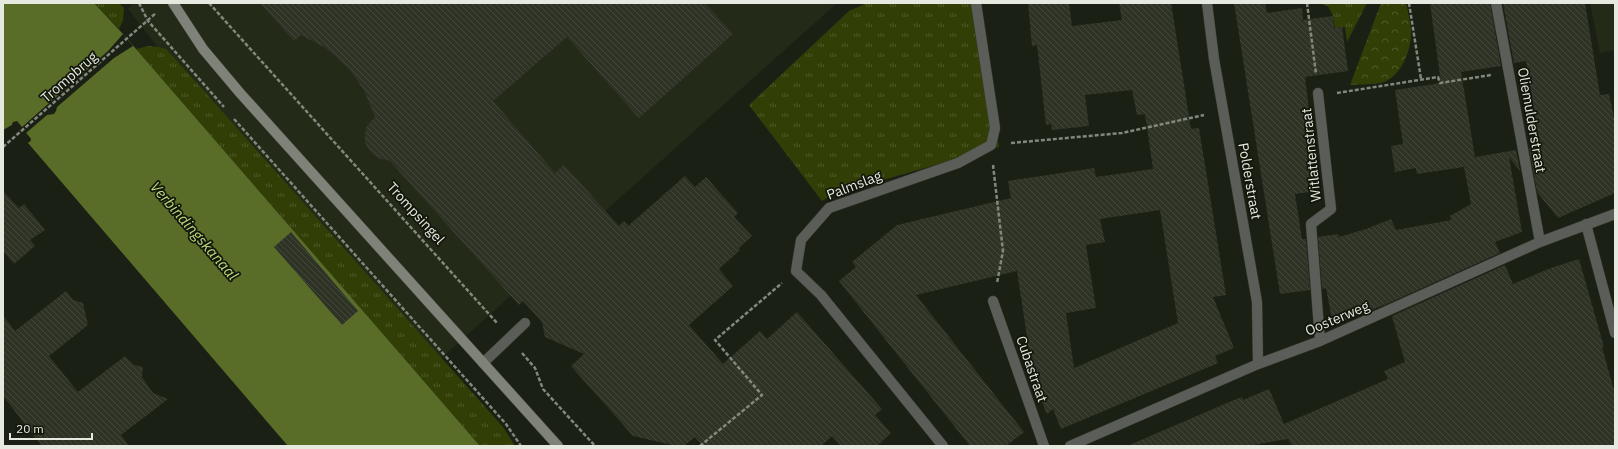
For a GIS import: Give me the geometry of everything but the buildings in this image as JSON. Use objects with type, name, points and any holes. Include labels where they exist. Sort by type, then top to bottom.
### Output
[{"type":"main road","points":[[173,3],[203,49],[240,93],[558,446]]},
{"type":"street","points":[[976,3],[996,128],[991,144]]},
{"type":"street","name":"Polderstraat","points":[[1207,3],[1214,59],[1257,302],[1258,364]]},
{"type":"street","name":"Oliemulderstraat","points":[[1496,3],[1540,242]]},
{"type":"street","name":"Witlattenstraat","points":[[1318,94],[1331,210],[1311,224],[1320,341]]},
{"type":"street","name":"Palmslag","points":[[796,271],[801,240],[829,208],[958,163],[991,144]]},
{"type":"street","name":"Oosterweg","points":[[1070,446],[1258,364],[1320,341],[1540,242],[1615,214]]},
{"type":"street","points":[[1586,224],[1615,333]]},
{"type":"street","points":[[796,271],[821,295],[943,446]]},
{"type":"street","name":"Cubastraat","points":[[993,301],[1044,446]]},
{"type":"street","points":[[483,363],[525,323]]},
{"type":"path","points":[[139,3],[148,21],[226,109]]},
{"type":"path","name":"Trompsingel","points":[[209,3],[510,338],[535,368],[543,389],[595,446]]},
{"type":"path","name":"Witlattenstraat","points":[[1307,3],[1318,94]]},
{"type":"path","points":[[1409,3],[1421,79]]},
{"type":"path","name":"Trompbrug","points":[[3,147],[128,40],[148,21]]},
{"type":"path","points":[[1318,94],[1438,77],[1440,84],[1509,72]]},
{"type":"path","points":[[993,301],[1003,251],[991,144],[1122,133],[1224,111]]},
{"type":"path","points":[[231,115],[506,424],[521,446]]},
{"type":"path","points":[[700,446],[762,395],[715,340],[796,271]]},
{"type":"shaded area","points":[[133,3],[837,3],[417,380],[128,9]]},
{"type":"shaded area","points":[[1590,3],[1615,3],[1615,50],[1600,53]]},
{"type":"green space","points":[[94,3],[119,3],[124,8],[123,20],[119,29]]},
{"type":"green space","points":[[867,3],[976,3],[999,147],[833,194],[822,201],[749,105],[849,11]]},
{"type":"green space","points":[[1319,3],[1367,3],[1347,42],[1345,27],[1335,28],[1333,16],[1328,6]]},
{"type":"green space","points":[[1381,3],[1406,3],[1411,30],[1408,53],[1401,67],[1390,79],[1380,83],[1350,85]]},
{"type":"green space","points":[[149,46],[166,49],[503,427],[515,446],[480,446],[136,49]]},
{"type":"water","name":"Verbindingskanaal","points":[[3,3],[94,3],[123,34],[480,446],[288,446],[28,143],[31,139],[17,122],[3,130]]},
{"type":"pier","points":[[123,34],[133,46],[114,58],[57,107],[54,114],[47,115],[26,133],[31,139],[30,142],[26,141],[29,140],[15,123],[14,127],[12,124],[13,122],[17,121],[22,127],[108,51]]}]
